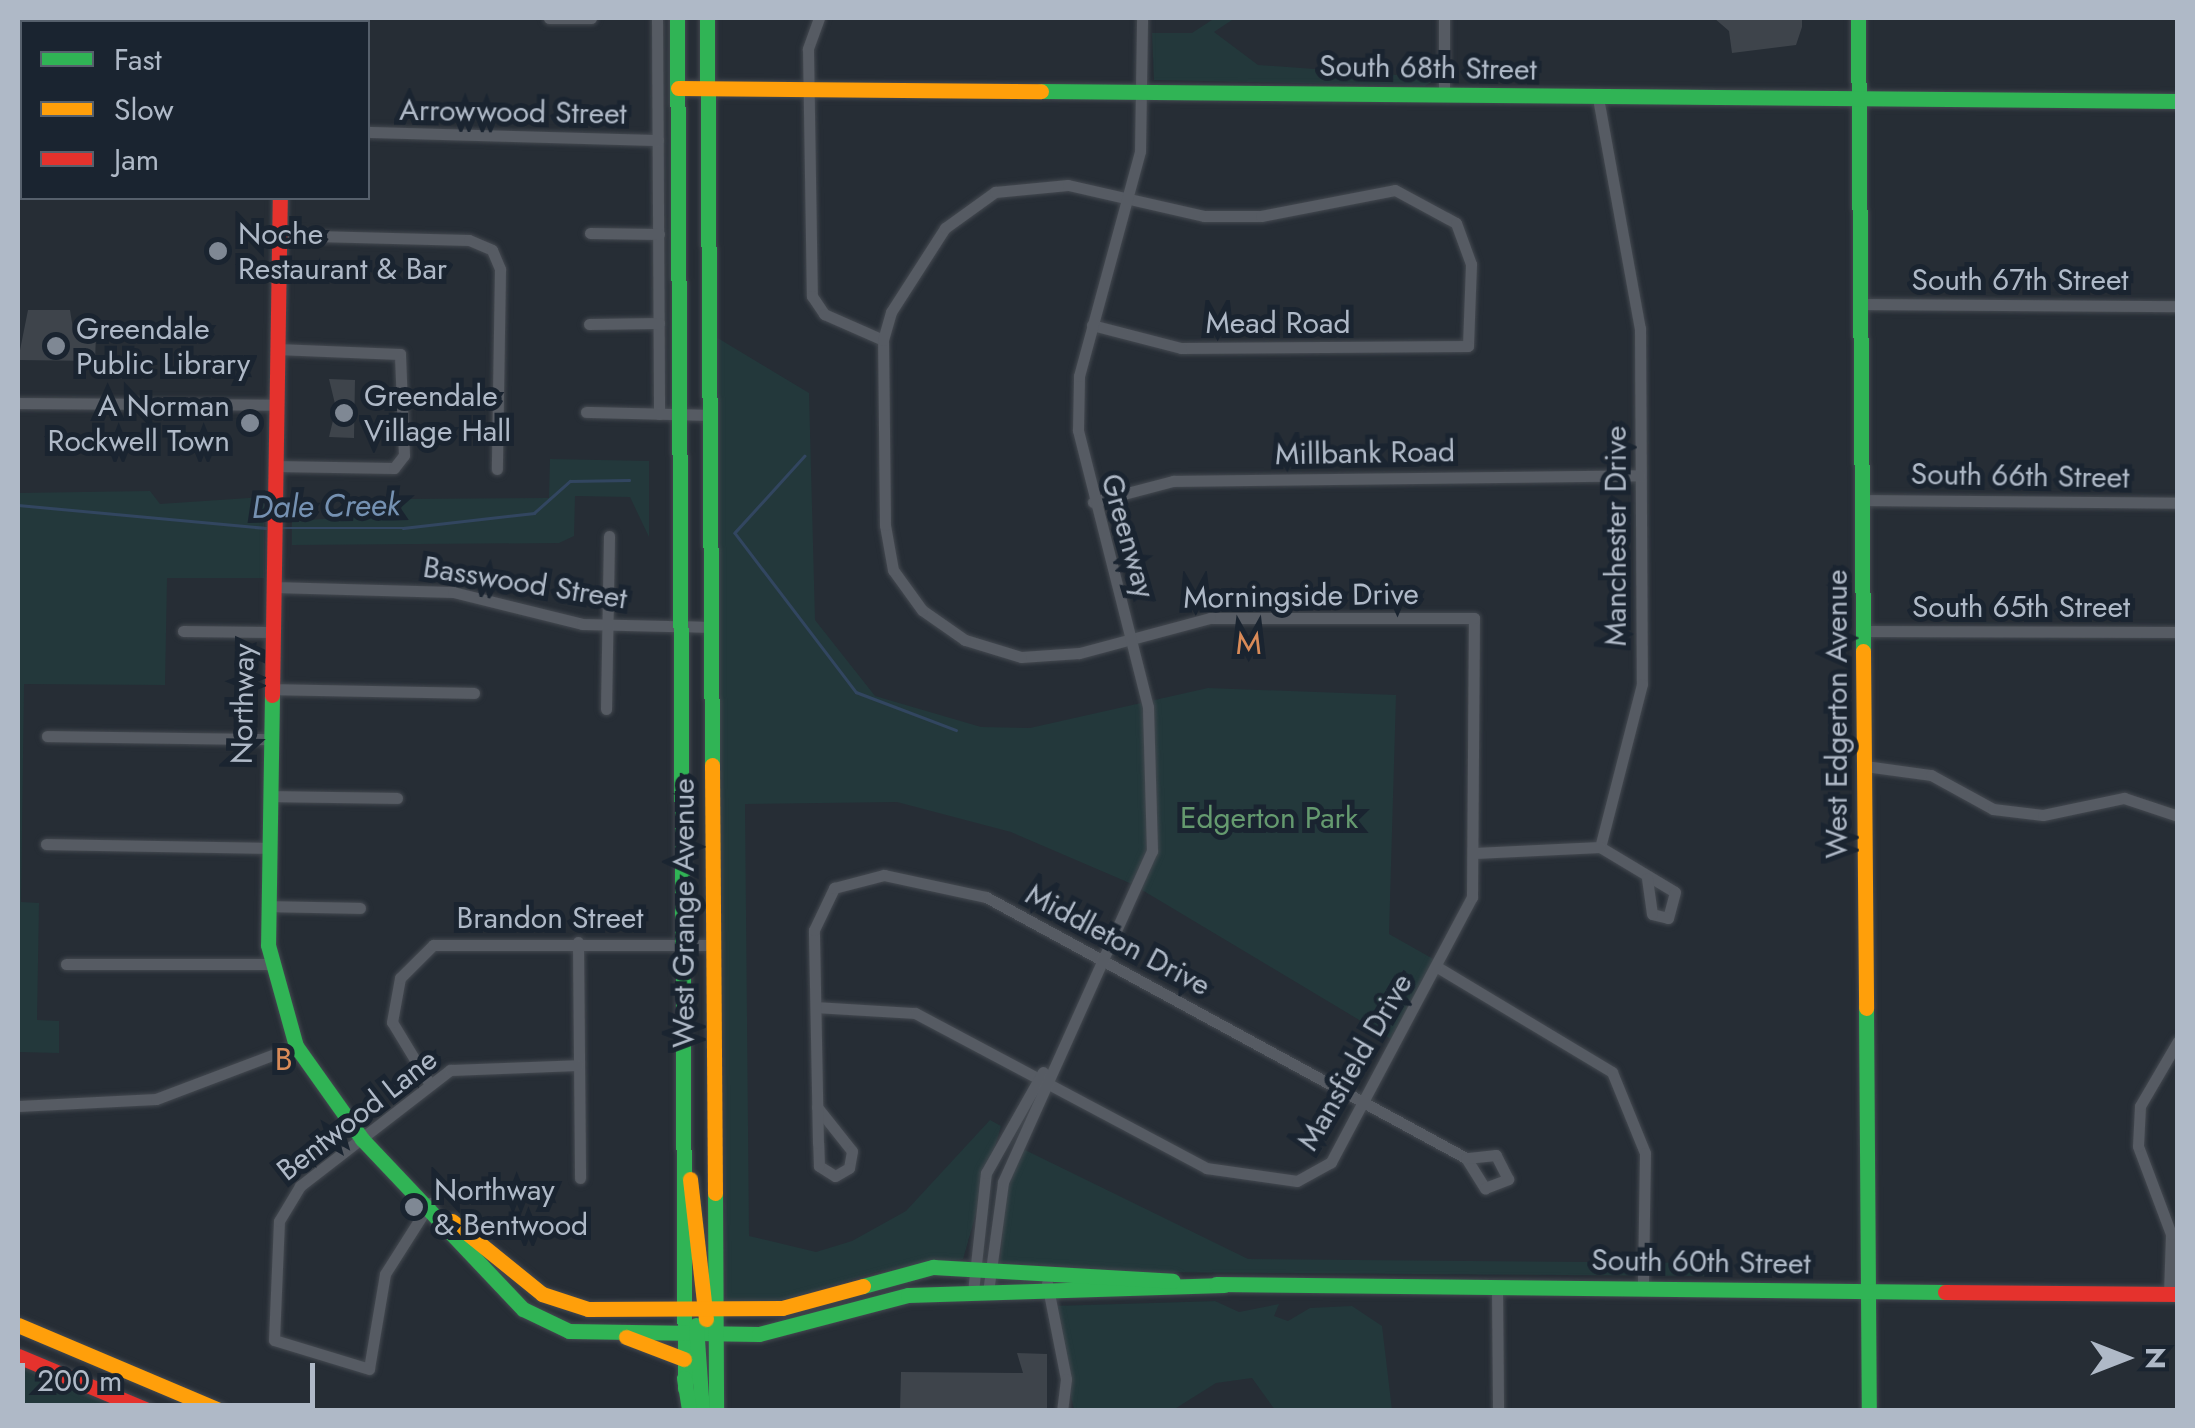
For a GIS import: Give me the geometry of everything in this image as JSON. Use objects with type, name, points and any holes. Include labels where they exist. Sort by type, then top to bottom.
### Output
[{"type":"street","points":[[549,18],[591,18]]},
{"type":"street","points":[[657,18],[659,414]]},
{"type":"street","name":"West Grange Avenue","points":[[677,18],[682,1126],[701,1311],[709,1333],[716,1410]]},
{"type":"street","name":"West Grange Avenue","points":[[687,1410],[684,1332],[701,1311],[712,945],[706,18]]},
{"type":"street","points":[[819,18],[808,89],[812,296],[824,314],[884,340],[945,228],[995,192],[1068,185],[1131,198]]},
{"type":"street","name":"Greenway","points":[[981,1292],[986,1173],[1107,962],[1152,851],[1157,778],[1131,636],[1093,502],[1078,430],[1092,325],[1131,198],[1143,92],[1142,18]]},
{"type":"street","points":[[1444,18],[1444,96]]},
{"type":"street","name":"West Edgerton Avenue","points":[[1858,18],[1869,1410]]},
{"type":"street","points":[[707,57],[746,88]]},
{"type":"street","name":"South 68th Street","points":[[678,88],[2178,102]]},
{"type":"street","name":"Manchester Drive","points":[[1598,98],[1640,328],[1642,684],[1600,847]]},
{"type":"street","name":"Arrowwood Street","points":[[370,132],[658,140]]},
{"type":"street","name":"Mead Road","points":[[1092,325],[1181,348],[1468,346],[1464,240],[1416,195],[1368,190],[1261,216],[1204,216],[1131,198]]},
{"type":"street","name":"Northway","points":[[280,200],[267,906],[272,964],[296,1046],[362,1140],[523,1309],[559,1328],[608,1333],[684,1332]]},
{"type":"street","points":[[590,233],[659,234]]},
{"type":"street","points":[[277,235],[469,240],[492,250],[500,268],[497,468]]},
{"type":"street","name":"South 67th Street","points":[[1862,304],[2178,306]]},
{"type":"street","points":[[589,324],[659,324]]},
{"type":"street","name":"Morningside Drive","points":[[884,340],[886,548],[905,592],[965,640],[1021,656],[1210,618],[1474,618]]},
{"type":"street","points":[[274,466],[401,464],[406,360],[390,350],[276,348]]},
{"type":"street","points":[[18,403],[274,406]]},
{"type":"street","points":[[586,412],[708,415]]},
{"type":"street","name":"Millbank Road","points":[[1093,502],[1172,481],[1640,475]]},
{"type":"street","name":"South 66th Street","points":[[1862,500],[2178,503]]},
{"type":"street","points":[[606,709],[609,536]]},
{"type":"street","name":"Basswood Street","points":[[273,587],[453,592],[608,625],[710,626]]},
{"type":"street","name":"Mansfield Drive","points":[[816,1007],[914,1013],[1232,1178],[1318,1176],[1365,1101],[1472,897],[1474,618]]},
{"type":"street","points":[[183,631],[272,632]]},
{"type":"street","name":"South 65th Street","points":[[1864,631],[2178,632]]},
{"type":"street","points":[[270,689],[474,693]]},
{"type":"street","points":[[47,736],[269,740]]},
{"type":"street","points":[[1865,766],[1932,775],[1993,810],[2043,814],[2124,798],[2178,816]]},
{"type":"street","points":[[269,796],[397,798]]},
{"type":"street","points":[[46,844],[270,848]]},
{"type":"street","points":[[1475,854],[1600,847],[1647,878]]},
{"type":"street","name":"Middleton Drive","points":[[816,1007],[814,930],[834,888],[884,875],[939,882],[1107,962],[1466,1158]]},
{"type":"street","points":[[267,906],[360,908]]},
{"type":"street","name":"Brandon Street","points":[[430,1084],[392,1022],[414,957],[458,940],[712,945]]},
{"type":"street","points":[[578,942],[580,1178]]},
{"type":"street","points":[[66,964],[272,964]]},
{"type":"street","points":[[1438,968],[1612,1072],[1644,1153],[1643,1288]]},
{"type":"street","points":[[816,1007],[817,1108],[820,1166],[835,1176],[849,1168],[852,1151],[817,1108]]},
{"type":"street","points":[[2174,1294],[2171,1234],[2138,1146],[2140,1106],[2178,1042]]},
{"type":"street","points":[[18,1106],[156,1099],[296,1046]]},
{"type":"street","name":"Bentwood Lane","points":[[428,1206],[386,1274],[369,1369],[274,1340],[284,1202],[430,1084],[470,1063],[578,1065]]},
{"type":"street","name":"Greenway","points":[[980,1268],[997,1200],[1043,1079]]},
{"type":"street","name":"Northway","points":[[428,1206],[557,1302],[701,1311]]},
{"type":"street","name":"South 60th Street","points":[[701,1311],[782,1308],[903,1272],[980,1268],[1047,1269],[1224,1285]]},
{"type":"street","points":[[1047,1269],[1047,1292],[1066,1380],[1062,1410]]},
{"type":"street","name":"South 60th Street","points":[[684,1332],[792,1331],[888,1299],[981,1292],[1224,1285],[2174,1294]]},
{"type":"street","points":[[1497,1288],[1498,1410]]},
{"type":"street","points":[[701,1311],[709,1333],[702,1410]]},
{"type":"street","points":[[18,1325],[192,1405],[219,1410]]},
{"type":"street","points":[[608,1333],[684,1359]]},
{"type":"street","points":[[18,1356],[147,1410]]},
{"type":"green space","points":[[1215,18],[1235,18],[1214,32],[1258,65],[1438,78],[1425,86],[1154,80],[1152,33],[1192,33]]},
{"type":"green space","name":"Edgerton Park","points":[[716,337],[809,393],[815,620],[875,696],[981,727],[1030,728],[1208,688],[1396,695],[1389,934],[1435,960],[1391,1039],[1132,884],[1011,832],[897,802],[745,804],[749,1236],[816,1252],[852,1241],[906,1211],[990,1120],[1001,1126],[963,1259],[879,1271],[776,1302],[726,1302]]},
{"type":"green space","points":[[550,459],[649,461],[649,537],[630,497],[575,496],[574,536],[559,543],[292,545],[292,521],[401,514],[402,499],[549,498]]},
{"type":"green space","points":[[150,491],[160,504],[264,497],[264,578],[167,578],[165,685],[24,684],[21,902],[39,903],[37,1020],[59,1021],[59,1053],[18,1052],[18,493]]},
{"type":"green space","points":[[1023,1149],[1248,1259],[1712,1263],[1712,1276],[1145,1272],[1000,1262],[1007,1183]]},
{"type":"green space","points":[[1215,1301],[1239,1312],[1279,1304],[1274,1316],[1288,1321],[1310,1308],[1352,1306],[1382,1326],[1392,1410],[1275,1410],[1252,1378],[1216,1383],[1173,1410],[1074,1410],[1052,1306]]},
{"type":"green space","points":[[18,1366],[97,1399],[122,1410],[18,1410]]},
{"type":"building","points":[[1714,18],[1802,18],[1802,27],[1796,45],[1732,53],[1729,31]]},
{"type":"building","name":"Greendale Public Library","points":[[28,310],[70,310],[74,335],[96,335],[95,361],[18,360]]},
{"type":"building","name":"Greendale Village Hall","points":[[329,379],[355,380],[354,438],[329,437],[336,408]]},
{"type":"building","points":[[1017,1353],[1047,1354],[1047,1410],[900,1410],[901,1372],[1023,1373]]},
{"type":"waterway","name":"Dale Creek","points":[[805,456],[735,533],[856,692],[956,730]]},
{"type":"waterway","name":"Dale Creek","points":[[279,528],[403,528],[534,513],[570,481],[629,480]]},
{"type":"waterway","name":"Dale Creek","points":[[18,505],[266,528]]},
{"type":"traffic: fast","points":[[677,18],[685,1388]]},
{"type":"traffic: fast","points":[[707,18],[712,765]]},
{"type":"traffic: fast","points":[[1858,18],[1863,651]]},
{"type":"traffic: fast","points":[[1041,91],[2178,101]]},
{"type":"traffic: fast","points":[[272,695],[268,945],[296,1046],[362,1139],[523,1309],[569,1331],[759,1334],[908,1295],[1224,1285]]},
{"type":"traffic: fast","points":[[1866,1008],[1869,1410]]},
{"type":"traffic: fast","points":[[715,1193],[716,1410]]},
{"type":"traffic: fast","points":[[863,1286],[933,1267],[1173,1281]]},
{"type":"traffic: fast","points":[[1216,1284],[1945,1292]]},
{"type":"traffic: fast","points":[[696,1325],[702,1410]]},
{"type":"traffic: fast","points":[[684,1378],[689,1410]]},
{"type":"traffic: slow","points":[[678,88],[1041,91]]},
{"type":"traffic: slow","points":[[1863,651],[1866,1008]]},
{"type":"traffic: slow","points":[[712,765],[715,1193]]},
{"type":"traffic: slow","points":[[690,1179],[706,1319]]},
{"type":"traffic: slow","points":[[452,1221],[542,1294],[588,1309],[782,1308],[863,1286]]},
{"type":"traffic: slow","points":[[18,1325],[219,1410]]},
{"type":"traffic: slow","points":[[626,1337],[684,1359]]},
{"type":"traffic: jam","points":[[272,695],[280,200]]},
{"type":"traffic: jam","points":[[1945,1292],[2178,1294]]},
{"type":"traffic: jam","points":[[18,1356],[147,1410]]},
{"type":"place","name":"Noche Restaurant & Bar","points":[[218,251]]},
{"type":"place","name":"Greendale Public Library","points":[[56,346]]},
{"type":"place","name":"Greendale Village Hall","points":[[344,413]]},
{"type":"place","name":"A Norman Rockwell Town","points":[[250,423]]},
{"type":"place","name":"Northway & Bentwood","points":[[414,1207]]},
{"type":"district","name":"M","points":[[1250,643]]},
{"type":"district","name":"B","points":[[285,1059]]}]
